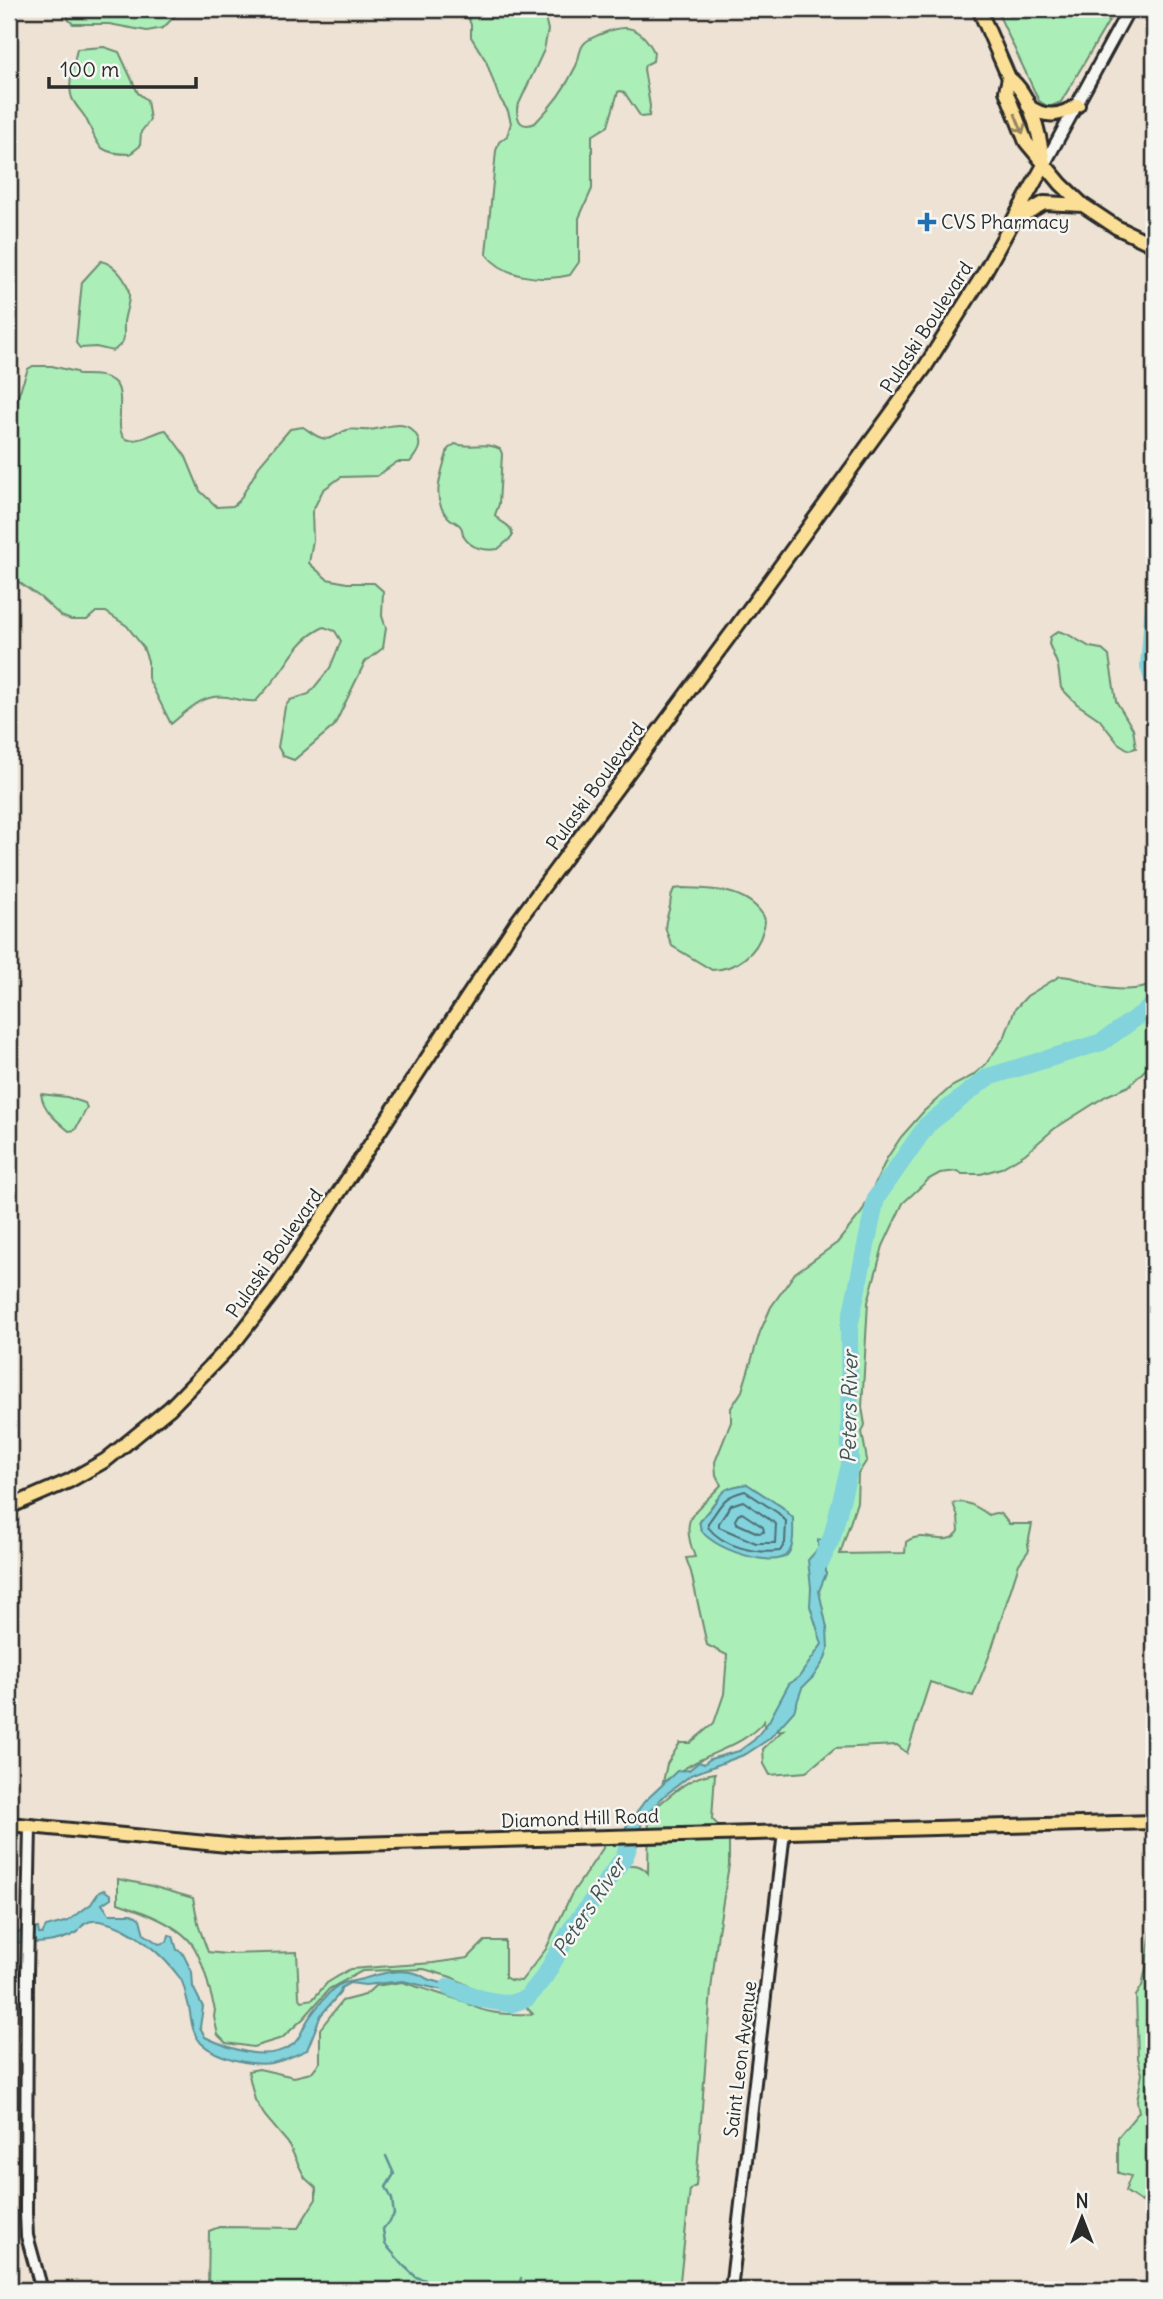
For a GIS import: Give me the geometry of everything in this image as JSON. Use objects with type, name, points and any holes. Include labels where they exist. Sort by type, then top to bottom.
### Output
[{"type":"main road","points":[[979,9],[1009,78],[1019,86],[1028,106],[1040,135],[1044,165]]},
{"type":"main road","points":[[1009,78],[1006,91],[1026,142],[1044,165],[1083,205],[1116,227],[1154,245]]},
{"type":"main road","points":[[1028,106],[1041,114],[1053,116],[1078,105]]},
{"type":"main road","name":"Pulaski Boulevard","points":[[9,1507],[69,1481],[106,1460],[170,1408],[237,1339],[275,1291],[456,1011],[517,922],[727,640],[925,367],[983,275],[1044,165]]},
{"type":"main road","points":[[1013,222],[1044,203],[1083,205]]},
{"type":"main road","name":"Diamond Hill Road","points":[[9,1824],[248,1847],[1154,1822]]},
{"type":"street","name":"Pulaski Boulevard","points":[[1044,165],[1129,9]]},
{"type":"street","points":[[30,1826],[26,2213],[27,2236],[43,2290]]},
{"type":"street","name":"Saint Leon Avenue","points":[[732,2290],[784,1832]]},
{"type":"green space","points":[[68,9],[182,9],[163,28],[147,31],[109,24],[73,24],[68,19]]},
{"type":"green space","points":[[465,9],[543,9],[548,30],[544,50],[517,108],[519,120],[526,125],[535,123],[563,89],[576,66],[583,45],[591,38],[618,29],[632,29],[644,37],[654,52],[653,61],[645,65],[644,69],[649,116],[641,117],[624,92],[620,91],[608,126],[592,136],[592,189],[579,218],[579,262],[570,275],[536,278],[513,273],[486,254],[496,151],[499,142],[507,136],[511,123],[486,61],[471,37],[471,25]]},
{"type":"green space","points":[[996,9],[1110,19],[1061,102],[1049,107],[1039,101]]},
{"type":"green space","points":[[104,47],[119,52],[138,93],[147,100],[150,120],[141,132],[140,146],[130,154],[110,152],[99,145],[85,117],[73,101],[70,87],[77,49]]},
{"type":"green space","points":[[101,261],[111,265],[119,273],[129,293],[124,338],[113,351],[96,347],[80,348],[76,343],[82,282]]},
{"type":"green space","points":[[33,366],[52,366],[79,375],[112,380],[119,389],[120,425],[124,438],[140,439],[166,430],[186,457],[200,491],[217,507],[233,506],[239,501],[261,463],[290,429],[303,427],[326,439],[350,429],[369,430],[403,425],[414,431],[419,448],[410,462],[397,462],[377,476],[341,477],[323,490],[312,512],[313,540],[309,563],[327,579],[347,583],[374,583],[383,591],[382,616],[386,628],[383,648],[365,662],[334,726],[294,760],[283,756],[278,747],[285,707],[290,700],[309,694],[330,668],[341,641],[335,631],[324,627],[309,637],[256,701],[218,696],[203,700],[171,724],[148,678],[148,661],[143,647],[127,626],[106,612],[96,612],[87,620],[71,620],[61,616],[9,575],[9,434],[16,421],[18,396],[28,369]]},
{"type":"green space","points":[[455,444],[500,449],[499,504],[495,515],[511,529],[512,537],[498,549],[475,547],[464,537],[460,525],[442,509],[439,484],[448,449]]},
{"type":"green space","points":[[1058,631],[1090,647],[1101,649],[1109,656],[1116,701],[1133,729],[1136,748],[1129,750],[1118,743],[1099,719],[1077,704],[1061,688],[1058,666],[1049,644],[1050,637]]},
{"type":"green space","points":[[683,888],[727,892],[756,906],[765,922],[760,939],[751,953],[729,967],[712,970],[672,946],[666,923],[673,891]]},
{"type":"green space","points":[[1060,976],[1111,989],[1126,990],[1154,984],[1154,1061],[1129,1086],[1106,1096],[1054,1129],[1025,1154],[1001,1168],[981,1174],[962,1174],[958,1171],[940,1173],[929,1179],[903,1203],[883,1246],[868,1302],[862,1407],[865,1425],[862,1432],[867,1460],[858,1474],[857,1502],[840,1554],[905,1553],[906,1542],[913,1538],[948,1539],[959,1531],[953,1503],[958,1502],[967,1503],[989,1515],[998,1513],[1009,1524],[1032,1524],[1029,1550],[1019,1564],[990,1654],[973,1696],[930,1682],[907,1753],[897,1745],[835,1748],[806,1772],[770,1775],[764,1764],[763,1749],[783,1730],[764,1733],[764,1721],[743,1739],[692,1764],[663,1782],[667,1764],[680,1743],[690,1743],[714,1723],[724,1694],[727,1655],[707,1645],[686,1558],[695,1557],[688,1532],[689,1523],[697,1509],[721,1485],[716,1475],[715,1462],[731,1422],[731,1408],[742,1391],[760,1332],[771,1307],[795,1273],[837,1243],[862,1212],[887,1158],[924,1111],[951,1087],[972,1076],[986,1064],[1005,1036],[1015,1009],[1027,996]],"holes":[[[747,1484],[782,1507],[700,1522],[724,1493]]]},
{"type":"green space","points":[[41,1094],[67,1097],[85,1103],[87,1108],[75,1130],[69,1131],[51,1115]]},
{"type":"green space","points":[[715,1773],[712,1819],[729,1837],[729,1865],[711,1990],[696,2186],[690,2189],[679,2290],[208,2290],[209,2231],[219,2227],[298,2228],[316,2199],[316,2188],[305,2178],[288,2143],[255,2100],[248,2071],[259,2069],[294,2077],[311,2073],[320,2062],[320,2029],[342,2001],[365,1995],[375,1986],[402,1982],[489,2012],[533,2014],[526,2007],[523,1996],[511,2000],[493,1998],[451,1977],[424,1969],[362,1971],[329,1989],[282,2038],[253,2047],[226,2043],[218,2035],[209,1986],[194,1947],[170,1926],[118,1903],[118,1879],[193,1898],[208,1952],[297,1952],[299,1997],[302,2001],[313,1999],[327,1983],[350,1969],[468,1958],[485,1941],[505,1941],[505,1977],[521,1981],[546,1949],[571,1895],[603,1848],[605,1840],[620,1840],[621,1844],[611,1873],[635,1865],[648,1873],[649,1812],[687,1783]]},
{"type":"green space","points":[[1154,1922],[1154,2181],[1142,2202],[1125,2191],[1131,2176],[1118,2173],[1118,2137],[1139,2112],[1137,2101],[1142,2074],[1138,2058],[1136,1996],[1142,1986]]},
{"type":"water","points":[[747,1484],[782,1507],[793,1518],[790,1552],[779,1559],[752,1557],[736,1552],[709,1539],[702,1530],[701,1520],[723,1492],[730,1487]]},
{"type":"water","points":[[836,1539],[826,1561],[826,1574],[819,1591],[827,1628],[828,1649],[813,1677],[802,1688],[794,1711],[769,1739],[746,1754],[691,1775],[664,1796],[645,1816],[631,1857],[623,1872],[621,1871],[615,1864],[621,1852],[626,1827],[644,1802],[677,1771],[689,1770],[699,1762],[704,1764],[710,1759],[739,1751],[754,1740],[769,1721],[789,1684],[799,1677],[822,1644],[810,1606],[808,1560],[818,1549],[818,1540]]},
{"type":"water","points":[[104,1890],[111,1895],[111,1898],[102,1904],[109,1914],[136,1916],[140,1919],[144,1934],[159,1944],[167,1942],[169,1935],[173,1936],[177,1950],[182,1952],[192,1972],[193,1987],[203,2007],[200,2027],[205,2037],[237,2050],[271,2053],[292,2045],[314,2011],[333,1989],[345,1983],[402,1971],[419,1974],[470,1993],[469,1996],[403,1981],[365,1985],[350,1983],[341,1988],[340,1993],[321,2015],[307,2050],[272,2063],[234,2060],[201,2043],[193,2029],[180,1978],[156,1952],[126,1930],[104,1922],[92,1921],[83,1925],[78,1932],[54,1941],[21,1943],[9,1939],[9,1929],[13,1933],[38,1928],[39,1934],[42,1934],[46,1927],[68,1921],[91,1904],[99,1892]]},
{"type":"waterway","name":"Peters River","points":[[1154,603],[1149,666],[1154,682]]},
{"type":"waterway","name":"Peters River","points":[[821,1561],[832,1537],[850,1465],[849,1327],[876,1198],[927,1125],[988,1077],[1102,1042],[1154,1005]]},
{"type":"waterway","name":"Peters River","points":[[449,1987],[481,1999],[510,2004],[527,1998],[545,1976],[572,1928],[625,1856],[629,1845]]},
{"type":"waterway","points":[[386,2156],[394,2174],[386,2187],[392,2199],[394,2215],[383,2229],[385,2244],[416,2277],[435,2283],[443,2290]]},
{"type":"waterway","points":[[518,2290],[521,2278]]},
{"type":"place","name":"CVS Pharmacy","points":[[927,222]]}]
